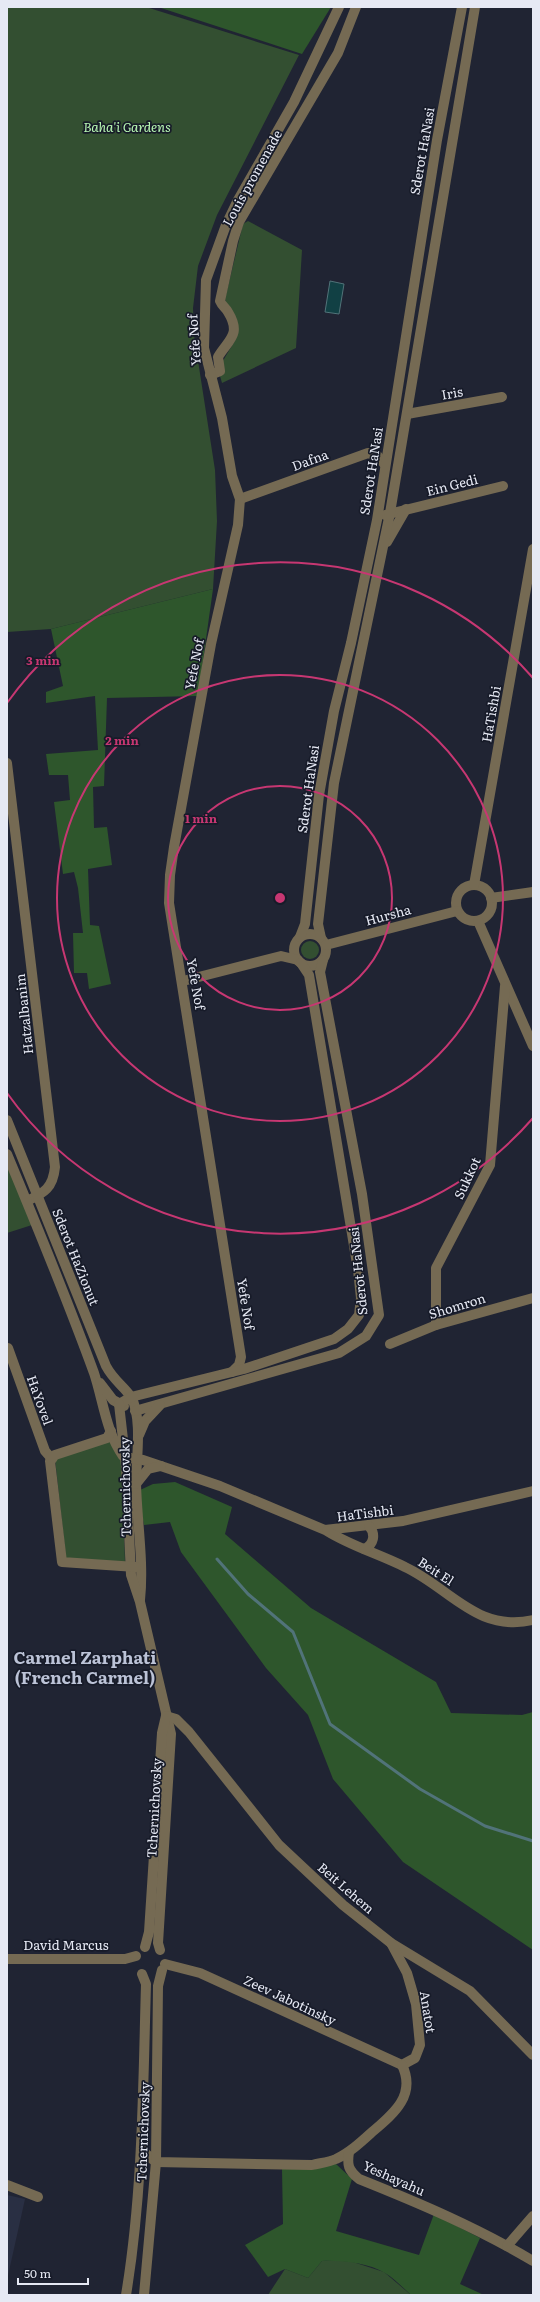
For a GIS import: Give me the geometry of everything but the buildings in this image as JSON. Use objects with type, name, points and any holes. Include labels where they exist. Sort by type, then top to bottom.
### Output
[{"type":"street","name":"Yefe Nof","points":[[242,1357],[183,982],[171,918],[170,875],[213,636],[238,525],[240,499],[232,476],[222,418],[204,348],[206,280],[213,259],[238,200],[294,102],[339,7]]},
{"type":"street","name":"Sderot HaNasi","points":[[298,941],[305,924],[321,782],[334,711],[351,643],[377,520],[433,163],[462,7]]},
{"type":"street","name":"Sderot HaNasi","points":[[324,941],[318,924],[334,784],[390,513],[475,7]]},
{"type":"street","name":"Louis promenade","points":[[210,375],[220,370],[218,357],[228,345],[234,332],[232,320],[220,301],[232,241],[239,222],[338,53],[354,11]]},
{"type":"street","name":"Iris","points":[[407,414],[502,397]]},
{"type":"street","name":"Dafna","points":[[240,499],[368,453],[377,455],[385,465]]},
{"type":"street","name":"Ein Gedi","points":[[377,520],[390,513],[503,486]]},
{"type":"street","points":[[384,545],[406,509]]},
{"type":"street","name":"HaTishbi","points":[[474,885],[533,548]]},
{"type":"street","name":"Hatzalbanim","points":[[7,763],[55,1167],[50,1187],[27,1201]]},
{"type":"street","points":[[474,885],[485,889],[491,898],[491,909],[488,915],[478,921],[464,918],[457,910],[456,898],[459,893],[468,886],[474,885]]},
{"type":"street","points":[[491,898],[533,892]]},
{"type":"street","name":"Hursha","points":[[324,941],[457,910]]},
{"type":"street","points":[[478,921],[533,1046]]},
{"type":"street","points":[[183,982],[281,956],[298,941],[309,934],[324,941],[326,953],[323,960],[313,966],[281,956]]},
{"type":"street","points":[[298,941],[294,953],[300,962]]},
{"type":"street","name":"Sderot HaNasi","points":[[135,1411],[339,1353],[366,1336],[379,1315],[362,1194],[320,972],[323,960]]},
{"type":"street","name":"Sderot HaNasi","points":[[119,1404],[131,1397],[254,1366],[342,1335],[354,1323],[360,1307],[358,1270],[309,975],[300,962]]},
{"type":"street","name":"Sukkot","points":[[436,1325],[436,1268],[490,1165],[506,986]]},
{"type":"street","name":"Sderot HaZionut","points":[[7,1120],[106,1366],[116,1382],[131,1397]]},
{"type":"street","name":"Sderot HaZionut","points":[[7,1154],[27,1201],[94,1375]]},
{"type":"street","name":"Shomron","points":[[390,1344],[436,1325],[533,1298]]},
{"type":"street","name":"HaYovel","points":[[8,1348],[45,1451],[52,1459]]},
{"type":"street","points":[[232,1372],[239,1365],[242,1357],[247,1363],[254,1366]]},
{"type":"street","points":[[94,1375],[108,1395],[119,1404],[135,1411]]},
{"type":"street","name":"Tchernichovsky","points":[[94,1375],[111,1431],[125,1458],[130,1568],[133,1583],[140,1602],[171,1734],[158,1943],[160,1950]]},
{"type":"street","name":"Tchernichovsky","points":[[131,1397],[135,1411],[137,1438],[136,1484],[140,1563],[140,1602]]},
{"type":"street","points":[[119,1404],[125,1458]]},
{"type":"street","points":[[137,1438],[145,1421],[162,1404]]},
{"type":"street","points":[[111,1431],[107,1438],[56,1455],[52,1459],[50,1465],[62,1562],[130,1568],[136,1567],[140,1563]]},
{"type":"street","name":"HaTishbi","points":[[125,1458],[137,1458],[161,1465],[220,1486],[325,1530],[364,1527],[403,1521],[533,1491]]},
{"type":"street","points":[[136,1484],[148,1470],[161,1465]]},
{"type":"street","points":[[353,1544],[353,1535],[364,1527],[373,1532],[373,1539],[370,1545],[364,1549]]},
{"type":"street","name":"Beit El","points":[[325,1530],[421,1576],[462,1605],[488,1619],[509,1624],[533,1620]]},
{"type":"street","name":"Tchernichovsky","points":[[145,1947],[149,1932],[161,1741],[166,1716]]},
{"type":"street","name":"Beit Lehem","points":[[166,1716],[176,1719],[189,1732],[279,1845],[348,1910],[391,1943],[470,1991],[533,2054]]},
{"type":"street","name":"Anatot","points":[[391,1943],[407,1973],[416,2004],[420,2045],[414,2058],[402,2065]]},
{"type":"street","points":[[145,1947],[153,1947],[160,1950],[163,1954],[163,1967],[155,1975],[138,1965],[145,1947]]},
{"type":"street","name":"David Marcus","points":[[7,1959],[125,1959],[138,1965]]},
{"type":"street","name":"Tchernichovsky","points":[[126,2295],[137,2219],[142,2147],[146,1984],[138,1965]]},
{"type":"street","name":"Tchernichovsky","points":[[144,2295],[156,2162],[158,1986],[163,1967]]},
{"type":"street","name":"Zeev Jabotinsky","points":[[163,1967],[200,1973],[402,2065]]},
{"type":"street","points":[[349,2152],[397,2111],[406,2092],[407,2075],[402,2065]]},
{"type":"street","points":[[142,2147],[146,2154],[156,2162]]},
{"type":"street","name":"Yeshayahu","points":[[156,2162],[312,2165],[335,2160],[349,2152],[350,2172],[359,2179],[440,2213],[507,2246],[533,2261]]},
{"type":"street","points":[[7,2185],[38,2197]]},
{"type":"street","points":[[507,2246],[533,2216]]},
{"type":"shaded area","points":[[330,281],[344,284],[339,314],[325,312]]},
{"type":"shaded area","points":[[7,2195],[25,2199],[7,2280]]},
{"type":"green space","name":"Baha'i Gardens","points":[[7,7],[146,7],[299,55],[217,215],[198,266],[193,308],[194,335],[215,470],[217,521],[213,589],[51,629],[7,632]]},
{"type":"green space","points":[[158,7],[331,7],[302,54]]},
{"type":"green space","points":[[248,221],[302,250],[296,348],[222,383],[218,369],[236,339],[225,299],[243,224]]},
{"type":"green space","points":[[213,589],[198,696],[107,698],[104,786],[93,787],[94,828],[107,827],[112,865],[88,869],[90,925],[99,926],[111,984],[89,989],[87,973],[74,973],[73,933],[83,933],[78,888],[74,872],[63,874],[54,802],[70,800],[68,775],[49,775],[46,754],[98,750],[95,696],[46,703],[46,692],[63,686],[51,629]]},
{"type":"green space","points":[[310,941],[316,944],[319,950],[316,956],[310,959],[304,956],[301,950],[304,944]]},
{"type":"green space","points":[[7,1165],[32,1225],[7,1233]]},
{"type":"green space","points":[[111,1441],[122,1463],[125,1564],[66,1558],[55,1459]]},
{"type":"green space","points":[[175,1482],[232,1507],[225,1534],[311,1608],[436,1682],[451,1713],[522,1715],[533,1712],[533,1950],[403,1862],[333,1779],[308,1715],[266,1668],[181,1552],[170,1522],[144,1525],[140,1504],[140,1490],[153,1484]]},
{"type":"green space","points":[[336,2164],[352,2179],[336,2231],[419,2255],[434,2214],[480,2238],[460,2284],[484,2295],[411,2295],[385,2273],[363,2265],[337,2261],[322,2261],[308,2278],[285,2269],[268,2277],[245,2245],[283,2224],[282,2169]]},
{"type":"green space","points":[[334,2260],[353,2262],[384,2272],[411,2295],[268,2295],[285,2269],[308,2278],[322,2261]]},
{"type":"waterway","points":[[217,1559],[248,1594],[293,1632],[330,1724],[420,1789],[485,1826],[533,1841]]},
{"type":"district","name":"Carmel Zarphati (French Carmel)","points":[[85,1668]]}]
